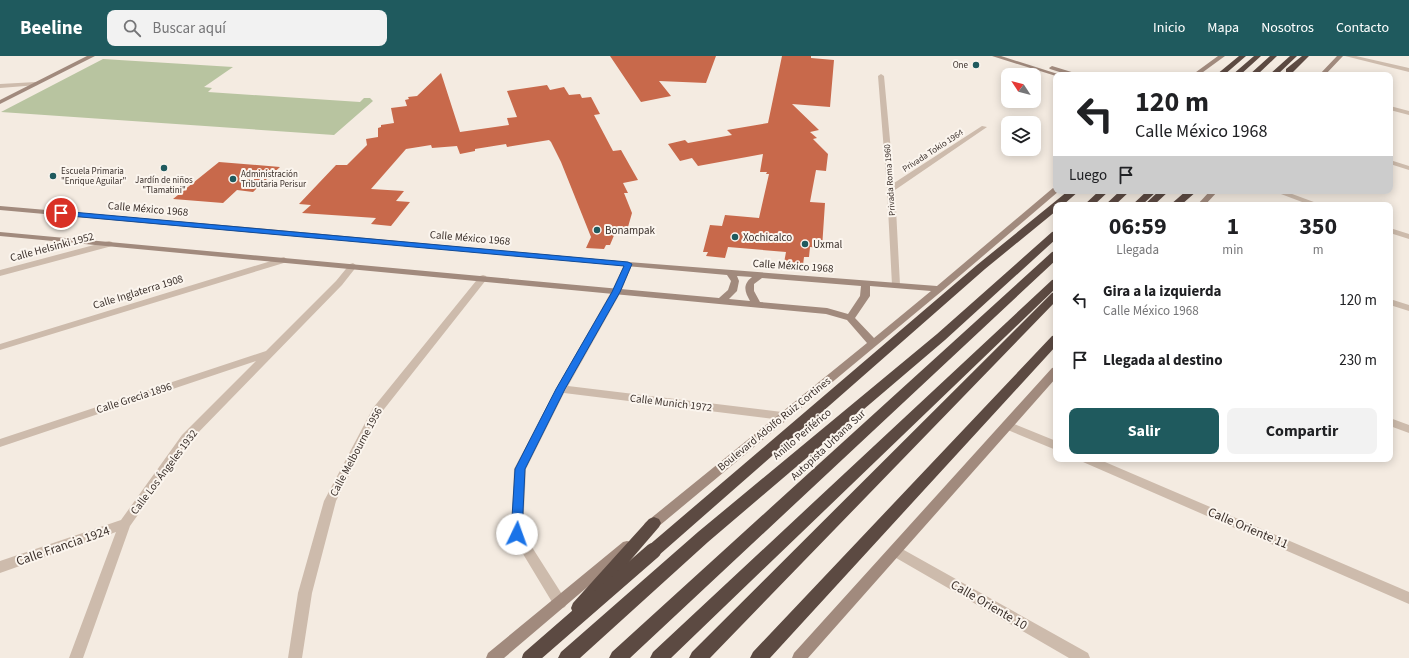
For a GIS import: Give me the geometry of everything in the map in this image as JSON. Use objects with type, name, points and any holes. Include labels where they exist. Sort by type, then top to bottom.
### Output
[{"type":"highway","points":[[1224,72],[1243,56]]},
{"type":"highway","points":[[1239,72],[1258,56]]},
{"type":"highway","points":[[1256,72],[1274,56]]},
{"type":"highway","points":[[1276,72],[1294,56]]},
{"type":"highway","points":[[1289,72],[1306,56]]},
{"type":"highway","points":[[1061,202],[1070,194]]},
{"type":"highway","points":[[1092,202],[1101,194]]},
{"type":"highway","points":[[1113,202],[1122,194]]},
{"type":"highway","points":[[1140,202],[1149,194]]},
{"type":"highway","points":[[1152,202],[1161,194]]},
{"type":"highway","points":[[1179,202],[1188,194]]},
{"type":"highway","points":[[1185,202],[1192,194]]},
{"type":"highway","points":[[530,658],[975,272],[1053,208]]},
{"type":"highway","name":"Anillo Periférico","points":[[567,658],[703,537],[941,337],[1053,237]]},
{"type":"highway","name":"Autopista Urbana Sur","points":[[618,658],[1053,257]]},
{"type":"highway","points":[[659,658],[1053,285]]},
{"type":"highway","points":[[698,658],[1053,299]]},
{"type":"highway","points":[[759,658],[1053,342]]},
{"type":"highway","points":[[534,658],[654,523]]},
{"type":"street","points":[[0,102],[92,56]]},
{"type":"street","points":[[994,56],[1053,74]]},
{"type":"street","points":[[1013,56],[1066,72]]},
{"type":"street","points":[[1199,72],[1222,56]]},
{"type":"street","points":[[1325,72],[1340,56]]},
{"type":"street","points":[[1348,56],[1409,70]]},
{"type":"street","name":"Privada Roma 1960","points":[[881,76],[891,189],[896,285]]},
{"type":"street","points":[[0,86],[36,84]]},
{"type":"street","points":[[1393,109],[1409,113]]},
{"type":"street","name":"Privada Tokio 1964","points":[[891,189],[984,127]]},
{"type":"street","points":[[1393,163],[1409,168]]},
{"type":"street","name":"Boulevard Adolfo Ruiz Cortines","points":[[493,658],[782,416],[939,289],[1053,193]]},
{"type":"street","points":[[1204,202],[1211,194]]},
{"type":"street","points":[[1286,194],[1309,202]]},
{"type":"street","name":"Calle México 1968","points":[[0,208],[628,264],[939,289]]},
{"type":"street","points":[[1393,231],[1409,237]]},
{"type":"street","points":[[0,234],[483,278],[616,292],[827,310],[850,318],[873,343]]},
{"type":"street","name":"Calle Helsinki 1952","points":[[0,273],[109,244]]},
{"type":"street","name":"Calle Inglaterra 1908","points":[[0,347],[284,260]]},
{"type":"street","points":[[560,603],[517,534],[520,469],[561,389],[616,292],[628,264]]},
{"type":"street","name":"Calle Los Ángeles 1932","points":[[76,658],[125,524],[186,438],[268,353],[339,283],[353,266]]},
{"type":"street","points":[[722,301],[732,291],[735,281],[730,272]]},
{"type":"street","points":[[756,303],[749,292],[750,283],[760,275]]},
{"type":"street","name":"Calle Melbourne 1956","points":[[295,658],[305,593],[330,501],[377,411],[483,278]]},
{"type":"street","points":[[850,318],[865,296],[865,283]]},
{"type":"street","points":[[1393,303],[1409,308]]},
{"type":"street","name":"Calle Grecia 1896","points":[[0,443],[268,353]]},
{"type":"street","points":[[799,658],[1053,374]]},
{"type":"street","name":"Calle Munich 1972","points":[[561,389],[782,416]]},
{"type":"street","points":[[1393,423],[1409,429]]},
{"type":"street","points":[[1007,425],[1053,445]]},
{"type":"street","name":"Calle Oriente 11","points":[[1094,462],[1409,598]]},
{"type":"street","name":"Calle Francia 1924","points":[[0,567],[125,524]]},
{"type":"street","name":"Calle Oriente 10","points":[[895,551],[1083,658]]},
{"type":"green space","points":[[103,59],[233,67],[204,87],[212,88],[208,92],[360,102],[364,98],[370,98],[373,101],[334,135],[1,112]]},
{"type":"building","points":[[610,56],[716,56],[706,83],[659,81],[671,96],[641,102]]},
{"type":"building","points":[[782,56],[811,56],[811,58],[834,60],[830,107],[792,104],[819,130],[810,132],[817,138],[813,139],[828,154],[826,171],[816,170],[810,202],[825,203],[822,248],[810,247],[809,257],[804,257],[803,265],[784,263],[786,252],[728,247],[725,258],[706,256],[708,252],[703,252],[710,225],[722,226],[725,215],[759,218],[769,174],[766,174],[767,172],[760,172],[763,154],[698,166],[692,158],[680,161],[668,144],[685,140],[688,143],[732,135],[727,130],[768,123]]},
{"type":"building","points":[[441,73],[460,132],[509,125],[507,118],[517,117],[507,91],[547,85],[550,90],[564,87],[569,95],[580,94],[582,98],[591,97],[600,114],[594,115],[613,151],[621,150],[638,180],[623,183],[628,193],[624,193],[632,213],[626,234],[615,233],[610,245],[606,245],[604,249],[586,248],[591,237],[561,162],[549,140],[507,147],[506,144],[475,149],[475,151],[460,154],[457,146],[432,148],[431,145],[406,149],[371,189],[404,191],[396,201],[410,202],[391,226],[371,224],[376,218],[302,213],[311,205],[299,204],[336,165],[347,165],[367,145],[366,139],[378,137],[378,128],[381,127],[381,125],[394,123],[391,108],[407,106],[405,100],[409,99],[408,97],[417,96]]},
{"type":"building","name":"Administración Tributaria Perisur","points":[[219,162],[280,167],[253,192],[237,190],[223,203],[173,199]]},
{"type":"place","name":"One","points":[[976,65]]},
{"type":"place","name":"Jardín de niños \"Tlamatini\"","points":[[164,168]]},
{"type":"place","name":"Escuela Primaria \"Enrique Aguilar\"","points":[[53,176]]},
{"type":"place","name":"Administración Tributaria Perisur","points":[[233,179]]},
{"type":"place","name":"Bonampak","points":[[597,230]]},
{"type":"place","name":"Xochicalco","points":[[735,237]]},
{"type":"place","name":"Uxmal","points":[[805,244]]},
{"type":"route","points":[[61,213],[628,264],[616,292],[561,389],[520,469],[517,534]]}]
